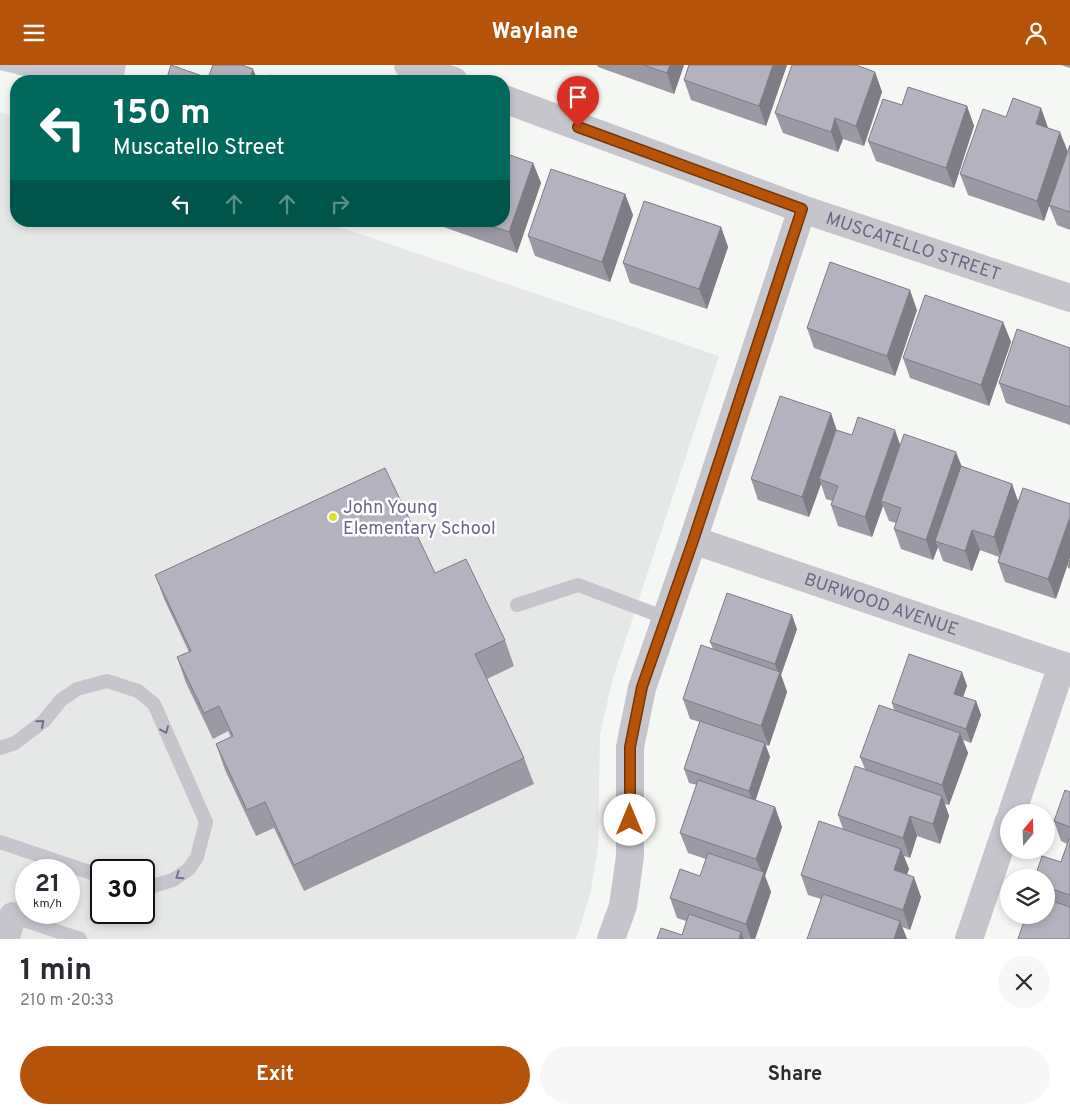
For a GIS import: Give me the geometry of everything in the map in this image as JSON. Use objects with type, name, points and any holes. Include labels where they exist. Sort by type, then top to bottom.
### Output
[{"type":"street","points":[[408,65],[442,73]]},
{"type":"street","name":"MUSCATELLO STREET","points":[[510,101],[802,209],[1070,298]]},
{"type":"street","points":[[611,939],[623,906],[630,856],[630,747],[642,687],[693,541],[802,209]]},
{"type":"street","name":"BURWOOD AVENUE","points":[[693,541],[1066,666]]},
{"type":"street","points":[[1015,804],[1066,666]]},
{"type":"street","points":[[969,939],[1000,848]]},
{"type":"lane","points":[[517,605],[578,585],[666,618]]},
{"type":"lane","points":[[0,748],[15,743],[30,733],[44,721],[61,700],[77,689],[107,681],[138,691],[154,704],[206,821],[198,857],[189,869],[173,880],[155,885]]},
{"type":"lane","points":[[0,842],[90,873]]},
{"type":"lane","points":[[6,923],[80,939]]},
{"type":"shaded area","points":[[0,65],[126,65],[124,75],[20,75],[0,70]]},
{"type":"shaded area","name":"John Young Elementary School","points":[[0,112],[10,116],[10,227],[340,227],[719,356],[613,678],[600,734],[598,848],[590,895],[576,939],[0,939]]},
{"type":"building","points":[[171,65],[199,75],[168,75]]},
{"type":"building","points":[[213,65],[242,65],[253,69],[251,75],[209,75]]},
{"type":"building","points":[[643,65],[670,65],[667,73]]},
{"type":"building","points":[[689,65],[773,65],[759,106],[684,80]]},
{"type":"building","points":[[792,65],[856,65],[875,72],[856,126],[835,118],[831,132],[775,113]]},
{"type":"building","points":[[908,87],[967,106],[946,168],[868,141],[883,99],[902,105]]},
{"type":"building","points":[[1013,98],[1041,108],[1036,124],[1060,132],[1037,201],[960,174],[983,109],[1006,117]]},
{"type":"building","points":[[1070,145],[1070,212],[1049,205]]},
{"type":"building","points":[[510,155],[533,163],[509,232],[494,227],[510,227]]},
{"type":"building","points":[[551,169],[625,194],[602,262],[528,236]]},
{"type":"building","points":[[644,201],[721,227],[699,289],[623,263]]},
{"type":"building","points":[[830,262],[910,290],[887,356],[807,328]]},
{"type":"building","points":[[925,295],[1003,322],[981,385],[903,358]]},
{"type":"building","points":[[1017,329],[1070,348],[1070,407],[999,383]]},
{"type":"building","points":[[780,396],[831,413],[802,497],[751,479]]},
{"type":"building","points":[[858,417],[895,430],[865,517],[831,505],[838,486],[819,479],[836,430],[852,435]]},
{"type":"building","points":[[904,434],[956,452],[926,540],[894,529],[901,508],[881,501]]},
{"type":"building","points":[[961,466],[1012,484],[994,537],[972,530],[965,551],[935,541]]},
{"type":"building","points":[[385,468],[435,573],[466,559],[505,640],[475,654],[524,758],[294,865],[265,802],[247,810],[216,744],[233,736],[219,706],[204,713],[177,657],[191,651],[155,575]]},
{"type":"building","points":[[1023,488],[1070,504],[1070,517],[1048,579],[998,562]]},
{"type":"building","points":[[727,593],[792,615],[775,664],[710,642]]},
{"type":"building","points":[[701,645],[780,672],[761,726],[683,699]]},
{"type":"building","points":[[909,654],[962,672],[954,694],[976,701],[966,729],[892,703]]},
{"type":"building","points":[[879,705],[960,733],[942,785],[860,757]]},
{"type":"building","points":[[700,721],[765,743],[749,791],[684,769]]},
{"type":"building","points":[[855,766],[942,796],[933,824],[910,816],[903,838],[838,815]]},
{"type":"building","points":[[698,780],[775,807],[756,859],[680,833]]},
{"type":"building","points":[[1065,790],[1070,792],[1070,827],[1055,821]]},
{"type":"building","points":[[819,821],[901,849],[894,870],[914,877],[903,910],[801,875]]},
{"type":"building","points":[[1070,839],[1070,895],[1055,890],[1055,869],[1038,869],[1041,859],[1052,859],[1061,862]]},
{"type":"building","points":[[708,853],[764,872],[746,924],[670,898],[680,869],[700,876]]},
{"type":"building","points":[[823,894],[900,921],[894,939],[807,939]]},
{"type":"building","points":[[1055,902],[1070,907],[1070,939],[1018,939],[1023,924],[1055,924]]},
{"type":"building","points":[[689,914],[741,932],[739,939],[657,939],[661,928],[682,935]]},
{"type":"place","name":"John Young Elementary School","points":[[333,517]]},
{"type":"route","points":[[578,127],[802,209],[693,541],[642,687],[630,747],[630,820]]}]
